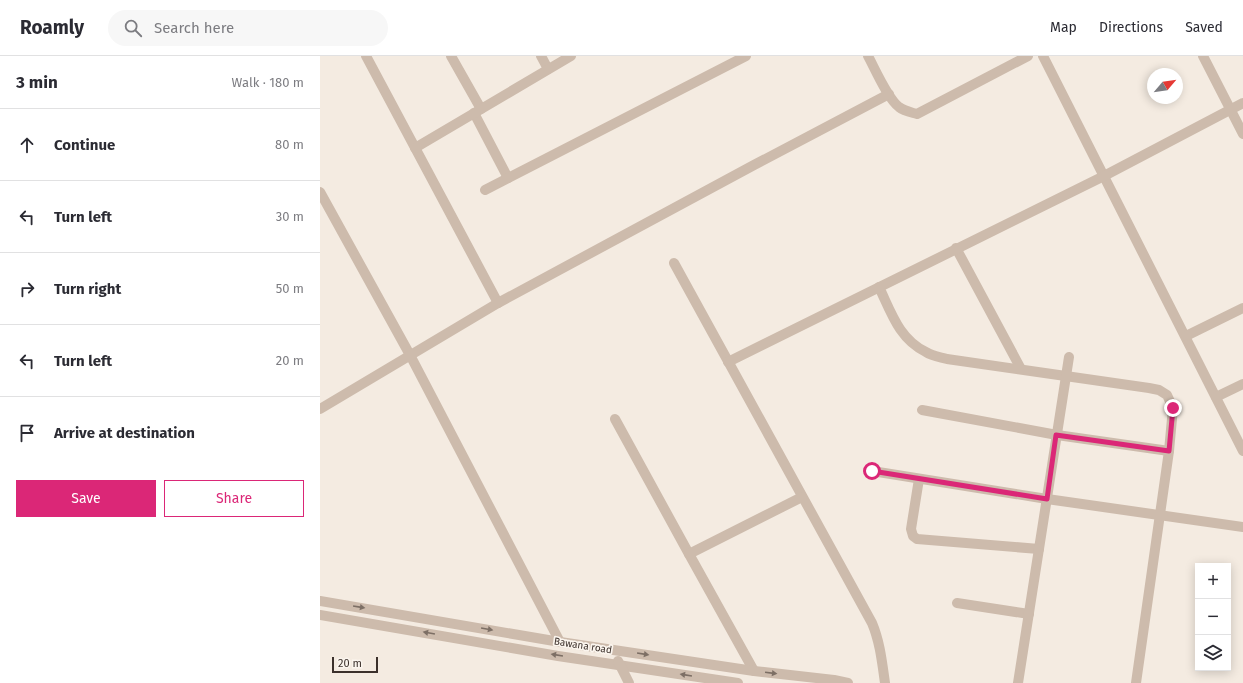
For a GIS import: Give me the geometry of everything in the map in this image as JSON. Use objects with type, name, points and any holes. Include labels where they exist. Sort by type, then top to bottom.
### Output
[{"type":"street","points":[[366,56],[498,303]]},
{"type":"street","points":[[451,56],[508,178]]},
{"type":"street","points":[[541,56],[548,69]]},
{"type":"street","points":[[415,148],[571,56]]},
{"type":"street","points":[[485,190],[746,56]]},
{"type":"street","points":[[868,56],[889,94],[898,106],[908,112],[916,114],[1028,56]]},
{"type":"street","points":[[1043,56],[1242,447]]},
{"type":"street","points":[[1203,56],[1243,134]]},
{"type":"street","points":[[320,409],[498,303],[889,94]]},
{"type":"street","points":[[728,362],[1104,176],[1243,103]]},
{"type":"street","points":[[320,192],[410,355],[560,642]]},
{"type":"street","points":[[956,248],[1022,369]]},
{"type":"street","points":[[674,263],[877,635],[885,683]]},
{"type":"street","points":[[878,287],[901,331],[908,341],[926,353],[947,359],[1149,388],[1159,390],[1167,395],[1173,408],[1169,451],[1136,683]]},
{"type":"street","points":[[1186,336],[1243,308]]},
{"type":"street","points":[[1018,683],[1069,357]]},
{"type":"street","points":[[1216,397],[1243,384]]},
{"type":"street","points":[[922,410],[1056,435],[1169,451]]},
{"type":"street","points":[[615,419],[754,671]]},
{"type":"street","points":[[872,471],[1243,528]]},
{"type":"street","points":[[919,479],[912,529],[913,536],[917,539],[1039,549]]},
{"type":"street","points":[[689,554],[802,497]]},
{"type":"street","name":"Bawana road","points":[[320,601],[560,642],[754,671],[848,683]]},
{"type":"street","points":[[957,603],[1029,614]]},
{"type":"street","name":"Bawana road","points":[[320,615],[558,656],[738,683]]},
{"type":"street","points":[[613,650],[629,683]]},
{"type":"route","points":[[872,471],[1047,499],[1056,435],[1169,451],[1173,408]]}]
